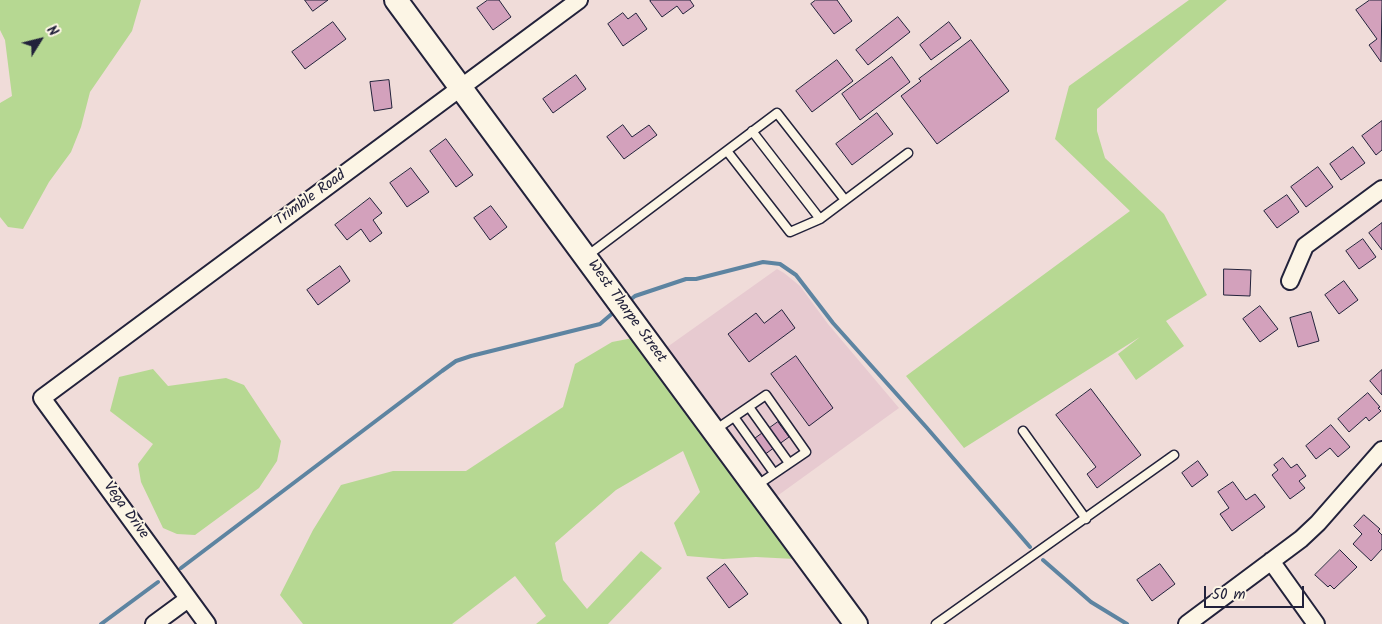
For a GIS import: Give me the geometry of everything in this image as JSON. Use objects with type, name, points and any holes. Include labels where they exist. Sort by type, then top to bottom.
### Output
[{"type":"main road","name":"West Tharpe Street","points":[[396,0],[856,624]]},
{"type":"street","name":"Trimble Road","points":[[42,398],[579,0]]},
{"type":"street","points":[[1290,281],[1305,246],[1382,189]]},
{"type":"street","name":"Vega Drive","points":[[42,398],[207,624]]},
{"type":"street","points":[[1187,624],[1301,539],[1318,523],[1382,450]]},
{"type":"street","points":[[1271,561],[1316,624]]},
{"type":"street","points":[[154,624],[188,599]]},
{"type":"lane","points":[[585,258],[777,113],[845,200]]},
{"type":"lane","points":[[752,131],[820,219]]},
{"type":"lane","points":[[726,151],[790,232],[820,219],[908,153]]},
{"type":"lane","points":[[713,431],[766,395],[806,452],[755,487]]},
{"type":"lane","points":[[749,407],[789,463]]},
{"type":"lane","points":[[734,417],[774,473]]},
{"type":"lane","points":[[1023,431],[1086,518]]},
{"type":"lane","points":[[936,624],[1174,455]]},
{"type":"shaded area","points":[[777,269],[800,286],[828,324],[899,408],[773,499],[663,350]]},
{"type":"green space","points":[[0,0],[141,0],[132,31],[90,92],[81,127],[71,152],[49,182],[23,229],[8,227],[0,217],[0,103],[12,96],[5,40],[0,30]]},
{"type":"green space","points":[[1189,0],[1227,0],[1097,109],[1097,131],[1105,158],[1164,214],[1207,295],[1166,321],[1184,346],[1136,380],[1118,354],[1140,337],[964,448],[906,376],[1130,211],[1055,139],[1069,86]]},
{"type":"green space","points":[[633,338],[795,559],[756,557],[723,559],[687,556],[674,523],[700,492],[683,451],[616,490],[555,543],[563,580],[587,609],[641,551],[662,568],[608,624],[536,624],[546,616],[515,576],[452,624],[303,624],[280,595],[313,530],[341,485],[393,471],[466,471],[563,407],[575,364],[612,342]]},
{"type":"green space","points":[[153,369],[168,386],[226,378],[244,385],[281,441],[277,461],[259,488],[195,535],[177,534],[163,528],[141,482],[138,464],[153,444],[110,411],[119,377]]},
{"type":"building","points":[[305,0],[328,0],[313,11]]},
{"type":"building","points":[[488,0],[499,0],[511,17],[493,30],[477,8]]},
{"type":"building","points":[[690,0],[694,6],[683,14],[677,6],[662,17],[650,1]]},
{"type":"building","points":[[816,0],[837,0],[852,21],[834,34],[811,4]]},
{"type":"building","points":[[1370,0],[1382,0],[1381,62],[1369,45],[1377,39],[1356,10]]},
{"type":"building","points":[[623,13],[628,19],[636,13],[647,29],[623,46],[608,24]]},
{"type":"building","points":[[898,17],[910,32],[868,65],[856,50]]},
{"type":"building","points":[[333,22],[346,39],[305,69],[292,52]]},
{"type":"building","points":[[949,22],[961,38],[931,60],[920,45]]},
{"type":"building","points":[[971,40],[1009,91],[937,144],[901,96],[921,81],[919,79]]},
{"type":"building","points":[[892,57],[910,82],[860,120],[842,94]]},
{"type":"building","points":[[837,60],[853,81],[812,112],[796,91]]},
{"type":"building","points":[[576,75],[586,89],[553,113],[543,99]]},
{"type":"building","points":[[389,80],[392,108],[374,111],[370,82]]},
{"type":"building","points":[[877,113],[893,134],[852,165],[836,144]]},
{"type":"building","points":[[1382,121],[1382,150],[1376,155],[1362,136]]},
{"type":"building","points":[[623,125],[632,137],[649,125],[657,135],[624,159],[607,137]]},
{"type":"building","points":[[446,139],[473,175],[456,187],[430,151]]},
{"type":"building","points":[[1353,147],[1365,163],[1341,180],[1330,164]]},
{"type":"building","points":[[1318,167],[1333,187],[1306,207],[1291,187]]},
{"type":"building","points":[[411,168],[429,192],[407,207],[390,183]]},
{"type":"building","points":[[1287,195],[1299,212],[1277,228],[1264,211]]},
{"type":"building","points":[[370,198],[382,213],[373,220],[382,233],[370,242],[361,229],[347,240],[335,225]]},
{"type":"building","points":[[491,206],[507,227],[490,240],[474,218]]},
{"type":"building","points":[[1382,223],[1382,250],[1369,233]]},
{"type":"building","points":[[1363,239],[1376,257],[1359,269],[1346,251]]},
{"type":"building","points":[[340,266],[350,281],[318,305],[307,290]]},
{"type":"building","points":[[1224,269],[1251,270],[1250,296],[1224,295]]},
{"type":"building","points":[[1344,281],[1358,300],[1339,314],[1325,295]]},
{"type":"building","points":[[1260,306],[1278,329],[1260,342],[1243,319]]},
{"type":"building","points":[[782,310],[795,328],[749,362],[728,334],[756,313],[764,323]]},
{"type":"building","points":[[1311,312],[1319,341],[1298,347],[1290,318]]},
{"type":"building","points":[[796,356],[833,408],[809,426],[771,374]]},
{"type":"building","points":[[1382,370],[1382,395],[1370,381]]},
{"type":"building","points":[[1091,389],[1141,455],[1097,488],[1087,474],[1096,467],[1056,415]]},
{"type":"building","points":[[1368,393],[1380,407],[1378,408],[1381,411],[1369,421],[1366,417],[1349,432],[1338,419]]},
{"type":"building","points":[[778,422],[789,437],[764,455],[753,440]]},
{"type":"building","points":[[1331,425],[1350,447],[1338,457],[1330,448],[1316,459],[1306,446]]},
{"type":"building","points":[[1283,458],[1291,468],[1297,464],[1306,476],[1299,481],[1305,488],[1290,499],[1272,475],[1278,470],[1274,465]]},
{"type":"building","points":[[1198,461],[1208,475],[1192,487],[1182,473]]},
{"type":"building","points":[[1233,482],[1246,500],[1255,494],[1265,507],[1232,531],[1220,514],[1229,508],[1218,492]]},
{"type":"building","points":[[1364,515],[1380,529],[1378,531],[1382,535],[1382,549],[1371,561],[1353,544],[1362,534],[1354,526]]},
{"type":"building","points":[[1340,550],[1357,567],[1334,589],[1330,585],[1328,587],[1315,575]]},
{"type":"building","points":[[725,564],[748,594],[729,608],[707,578]]},
{"type":"building","points":[[1160,564],[1175,584],[1152,601],[1137,580]]},
{"type":"waterway","points":[[629,301],[635,296],[686,279],[696,279],[763,262],[780,264],[796,275],[833,323],[1030,547]]},
{"type":"waterway","points":[[181,568],[456,361],[600,324],[614,312]]},
{"type":"waterway","points":[[1043,560],[1091,602],[1127,624]]},
{"type":"waterway","points":[[101,624],[158,582]]}]
